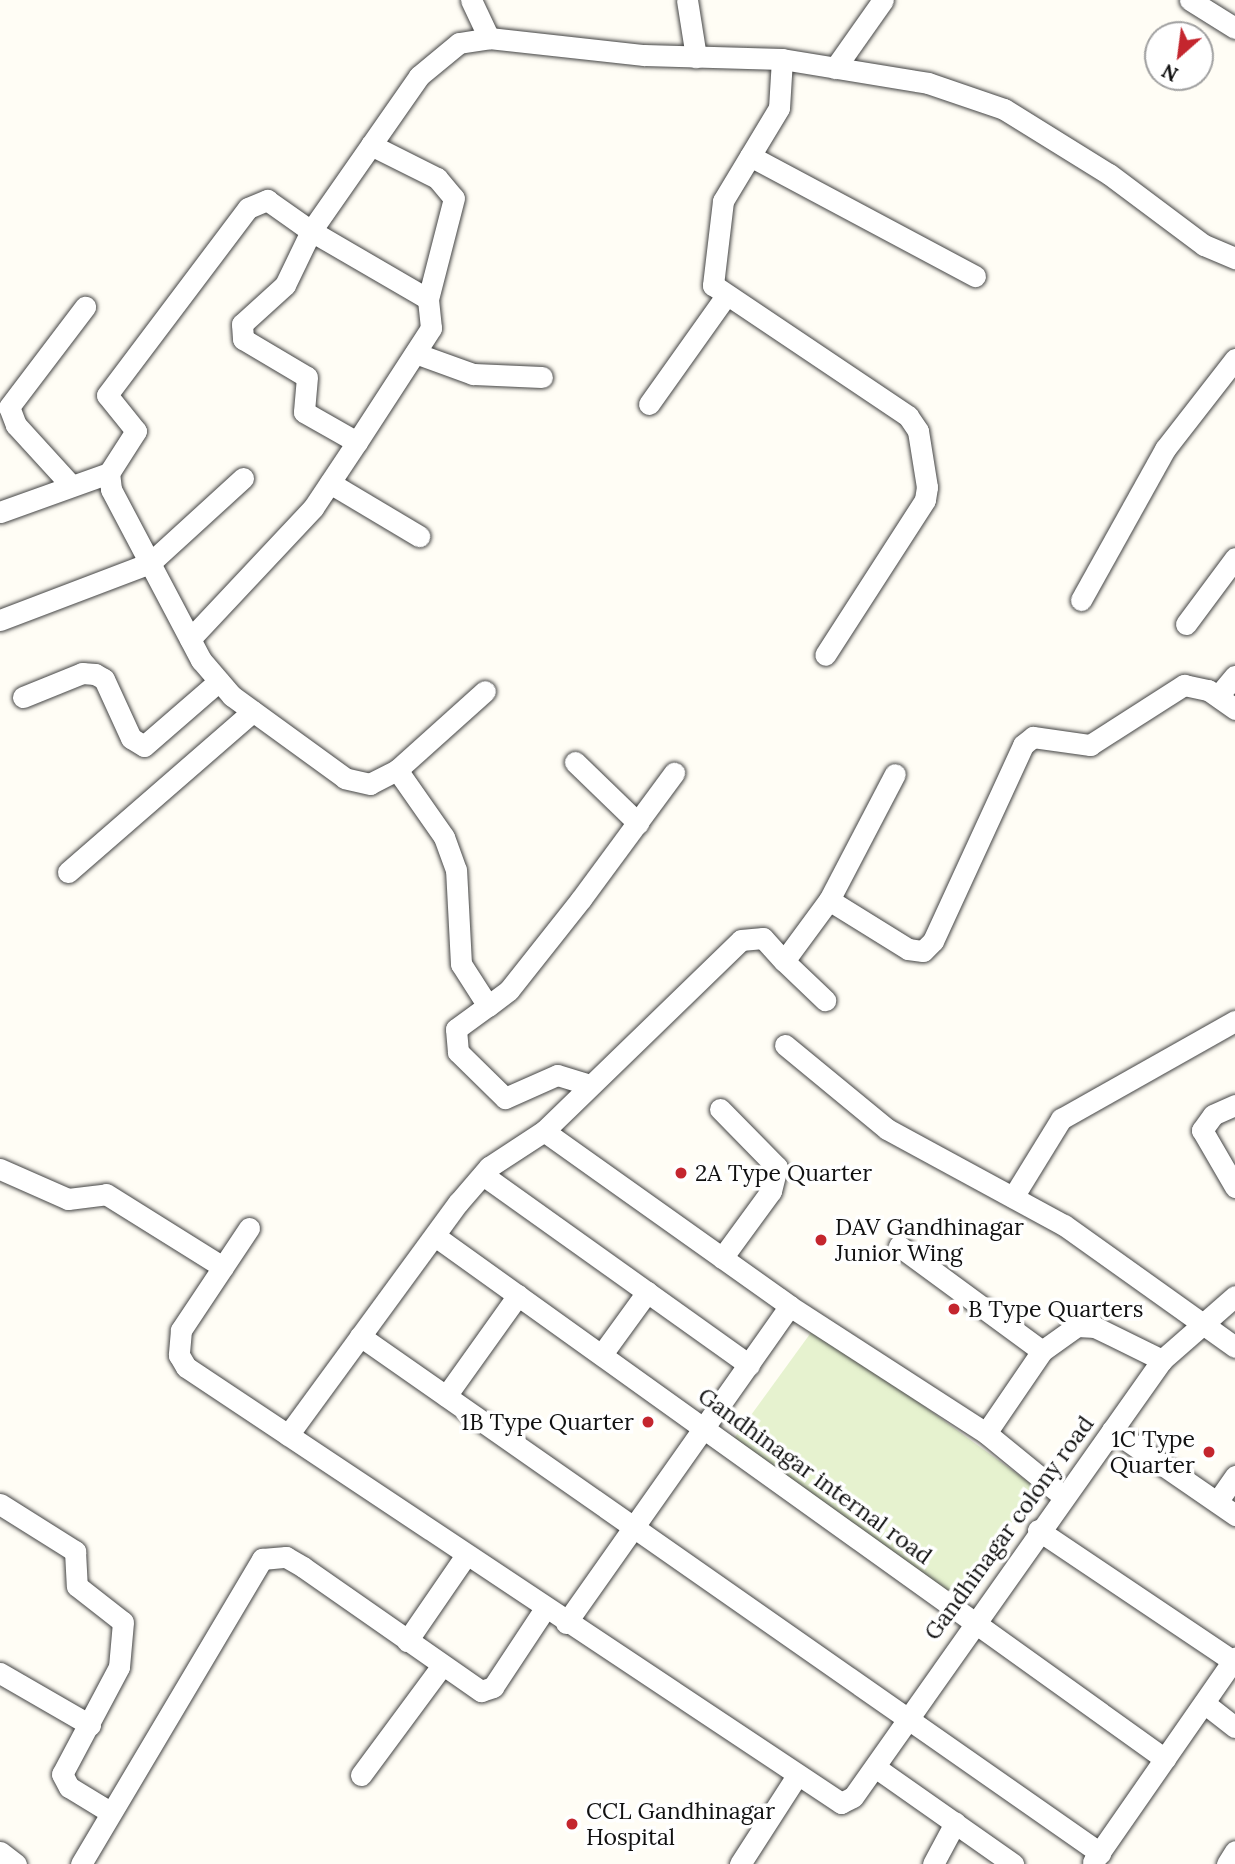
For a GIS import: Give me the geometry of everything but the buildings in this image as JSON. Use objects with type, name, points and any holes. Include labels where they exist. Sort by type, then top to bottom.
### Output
[{"type":"street","points":[[471,0],[488,38]]},
{"type":"street","points":[[687,0],[696,57]]},
{"type":"street","points":[[835,68],[883,0]]},
{"type":"street","points":[[1190,0],[1235,28]]},
{"type":"street","points":[[357,442],[304,411],[307,377],[243,339],[242,324],[285,285],[311,231],[371,145],[439,56],[459,43],[488,38],[696,57],[782,60],[928,83],[1004,109],[1109,174],[1204,245],[1235,258]]},
{"type":"street","points":[[782,60],[779,107],[750,156],[721,214],[712,275],[725,298],[901,411],[918,431],[925,500],[825,655]]},
{"type":"street","points":[[190,639],[330,483],[431,328],[428,299],[454,198],[437,178],[371,145]]},
{"type":"street","points":[[750,156],[975,276]]},
{"type":"street","points":[[0,512],[69,483],[108,472],[136,431],[108,401],[111,387],[248,208],[267,201],[311,231],[428,299]]},
{"type":"street","points":[[649,404],[725,298]]},
{"type":"street","points":[[69,483],[16,425],[9,407],[85,307]]},
{"type":"street","points":[[415,353],[473,374],[542,377]]},
{"type":"street","points":[[1081,600],[1165,449],[1235,359]]},
{"type":"street","points":[[108,472],[150,563],[190,639],[219,681],[253,711],[359,784],[397,770],[485,691]]},
{"type":"street","points":[[0,620],[150,563],[243,478]]},
{"type":"street","points":[[330,483],[419,536]]},
{"type":"street","points":[[1185,624],[1235,558]]},
{"type":"street","points":[[23,697],[82,673],[95,674],[104,679],[131,738],[144,746],[219,681]]},
{"type":"street","points":[[829,900],[908,949],[923,951],[933,941],[1023,746],[1046,736],[1090,745],[1184,685],[1226,702],[1235,676]]},
{"type":"street","points":[[68,872],[253,711]]},
{"type":"street","points":[[575,762],[638,823]]},
{"type":"street","points":[[397,770],[453,855],[461,964],[488,1006]]},
{"type":"street","points":[[590,1085],[557,1075],[516,1097],[493,1092],[458,1052],[454,1038],[465,1020],[509,990],[674,773]]},
{"type":"street","points":[[784,961],[829,900],[895,774]]},
{"type":"street","points":[[288,1435],[483,1175],[544,1131],[741,940],[763,938],[825,1000]]},
{"type":"street","points":[[1013,1197],[1061,1119],[1235,1021]]},
{"type":"street","points":[[785,1045],[887,1129],[1093,1244],[1235,1347]]},
{"type":"street","points":[[1235,1105],[1213,1115],[1202,1130],[1235,1187]]},
{"type":"street","points":[[720,1108],[777,1167],[771,1191],[722,1258]]},
{"type":"street","points":[[544,1131],[790,1306],[986,1433],[1063,1496]]},
{"type":"street","points":[[0,1169],[68,1199],[106,1194],[223,1268]]},
{"type":"street","points":[[483,1175],[749,1365]]},
{"type":"street","points":[[249,1228],[181,1330],[179,1356],[288,1435],[544,1610],[796,1777],[740,1864]]},
{"type":"street","name":"Gandhinagar internal road","points":[[435,1236],[705,1427],[971,1623],[1165,1759]]},
{"type":"street","points":[[899,1246],[1042,1351]]},
{"type":"street","points":[[602,1354],[647,1292]]},
{"type":"street","points":[[446,1396],[518,1295]]},
{"type":"street","name":"Gandhinagar colony road","points":[[796,1777],[841,1803],[875,1767],[971,1623],[1162,1360],[1235,1296]]},
{"type":"street","points":[[566,1623],[790,1306]]},
{"type":"street","points":[[986,1433],[1042,1351],[1077,1326],[1095,1327],[1162,1360]]},
{"type":"street","points":[[360,1336],[634,1526],[1096,1858],[1234,1659],[1038,1530]]},
{"type":"street","points":[[1112,1430],[1235,1515]]},
{"type":"street","points":[[1216,1502],[1235,1476]]},
{"type":"street","points":[[0,1504],[75,1551],[77,1586],[124,1622],[119,1667],[62,1774],[69,1787],[110,1812]]},
{"type":"street","points":[[407,1641],[466,1555]]},
{"type":"street","points":[[81,1864],[262,1559],[286,1557],[441,1667],[481,1691],[493,1687],[544,1610]]},
{"type":"street","points":[[361,1775],[441,1667]]},
{"type":"street","points":[[0,1673],[90,1725]]},
{"type":"street","points":[[1204,1703],[1235,1727]]},
{"type":"street","points":[[875,1767],[1009,1863]]},
{"type":"street","points":[[933,1864],[955,1824]]},
{"type":"street","points":[[1227,1864],[1235,1851]]},
{"type":"street","points":[[0,1852],[16,1864]]},
{"type":"green space","points":[[815,1327],[1037,1488],[956,1599],[734,1438]]},
{"type":"place","name":"2A Type Quarter","points":[[681,1173]]},
{"type":"place","name":"DAV Gandhinagar Junior Wing","points":[[821,1240]]},
{"type":"place","name":"B Type Quarters","points":[[954,1309]]},
{"type":"place","name":"1B Type Quarter","points":[[648,1422]]},
{"type":"place","name":"1C Type Quarter","points":[[1209,1452]]},
{"type":"place","name":"CCL Gandhinagar Hospital","points":[[572,1824]]}]
